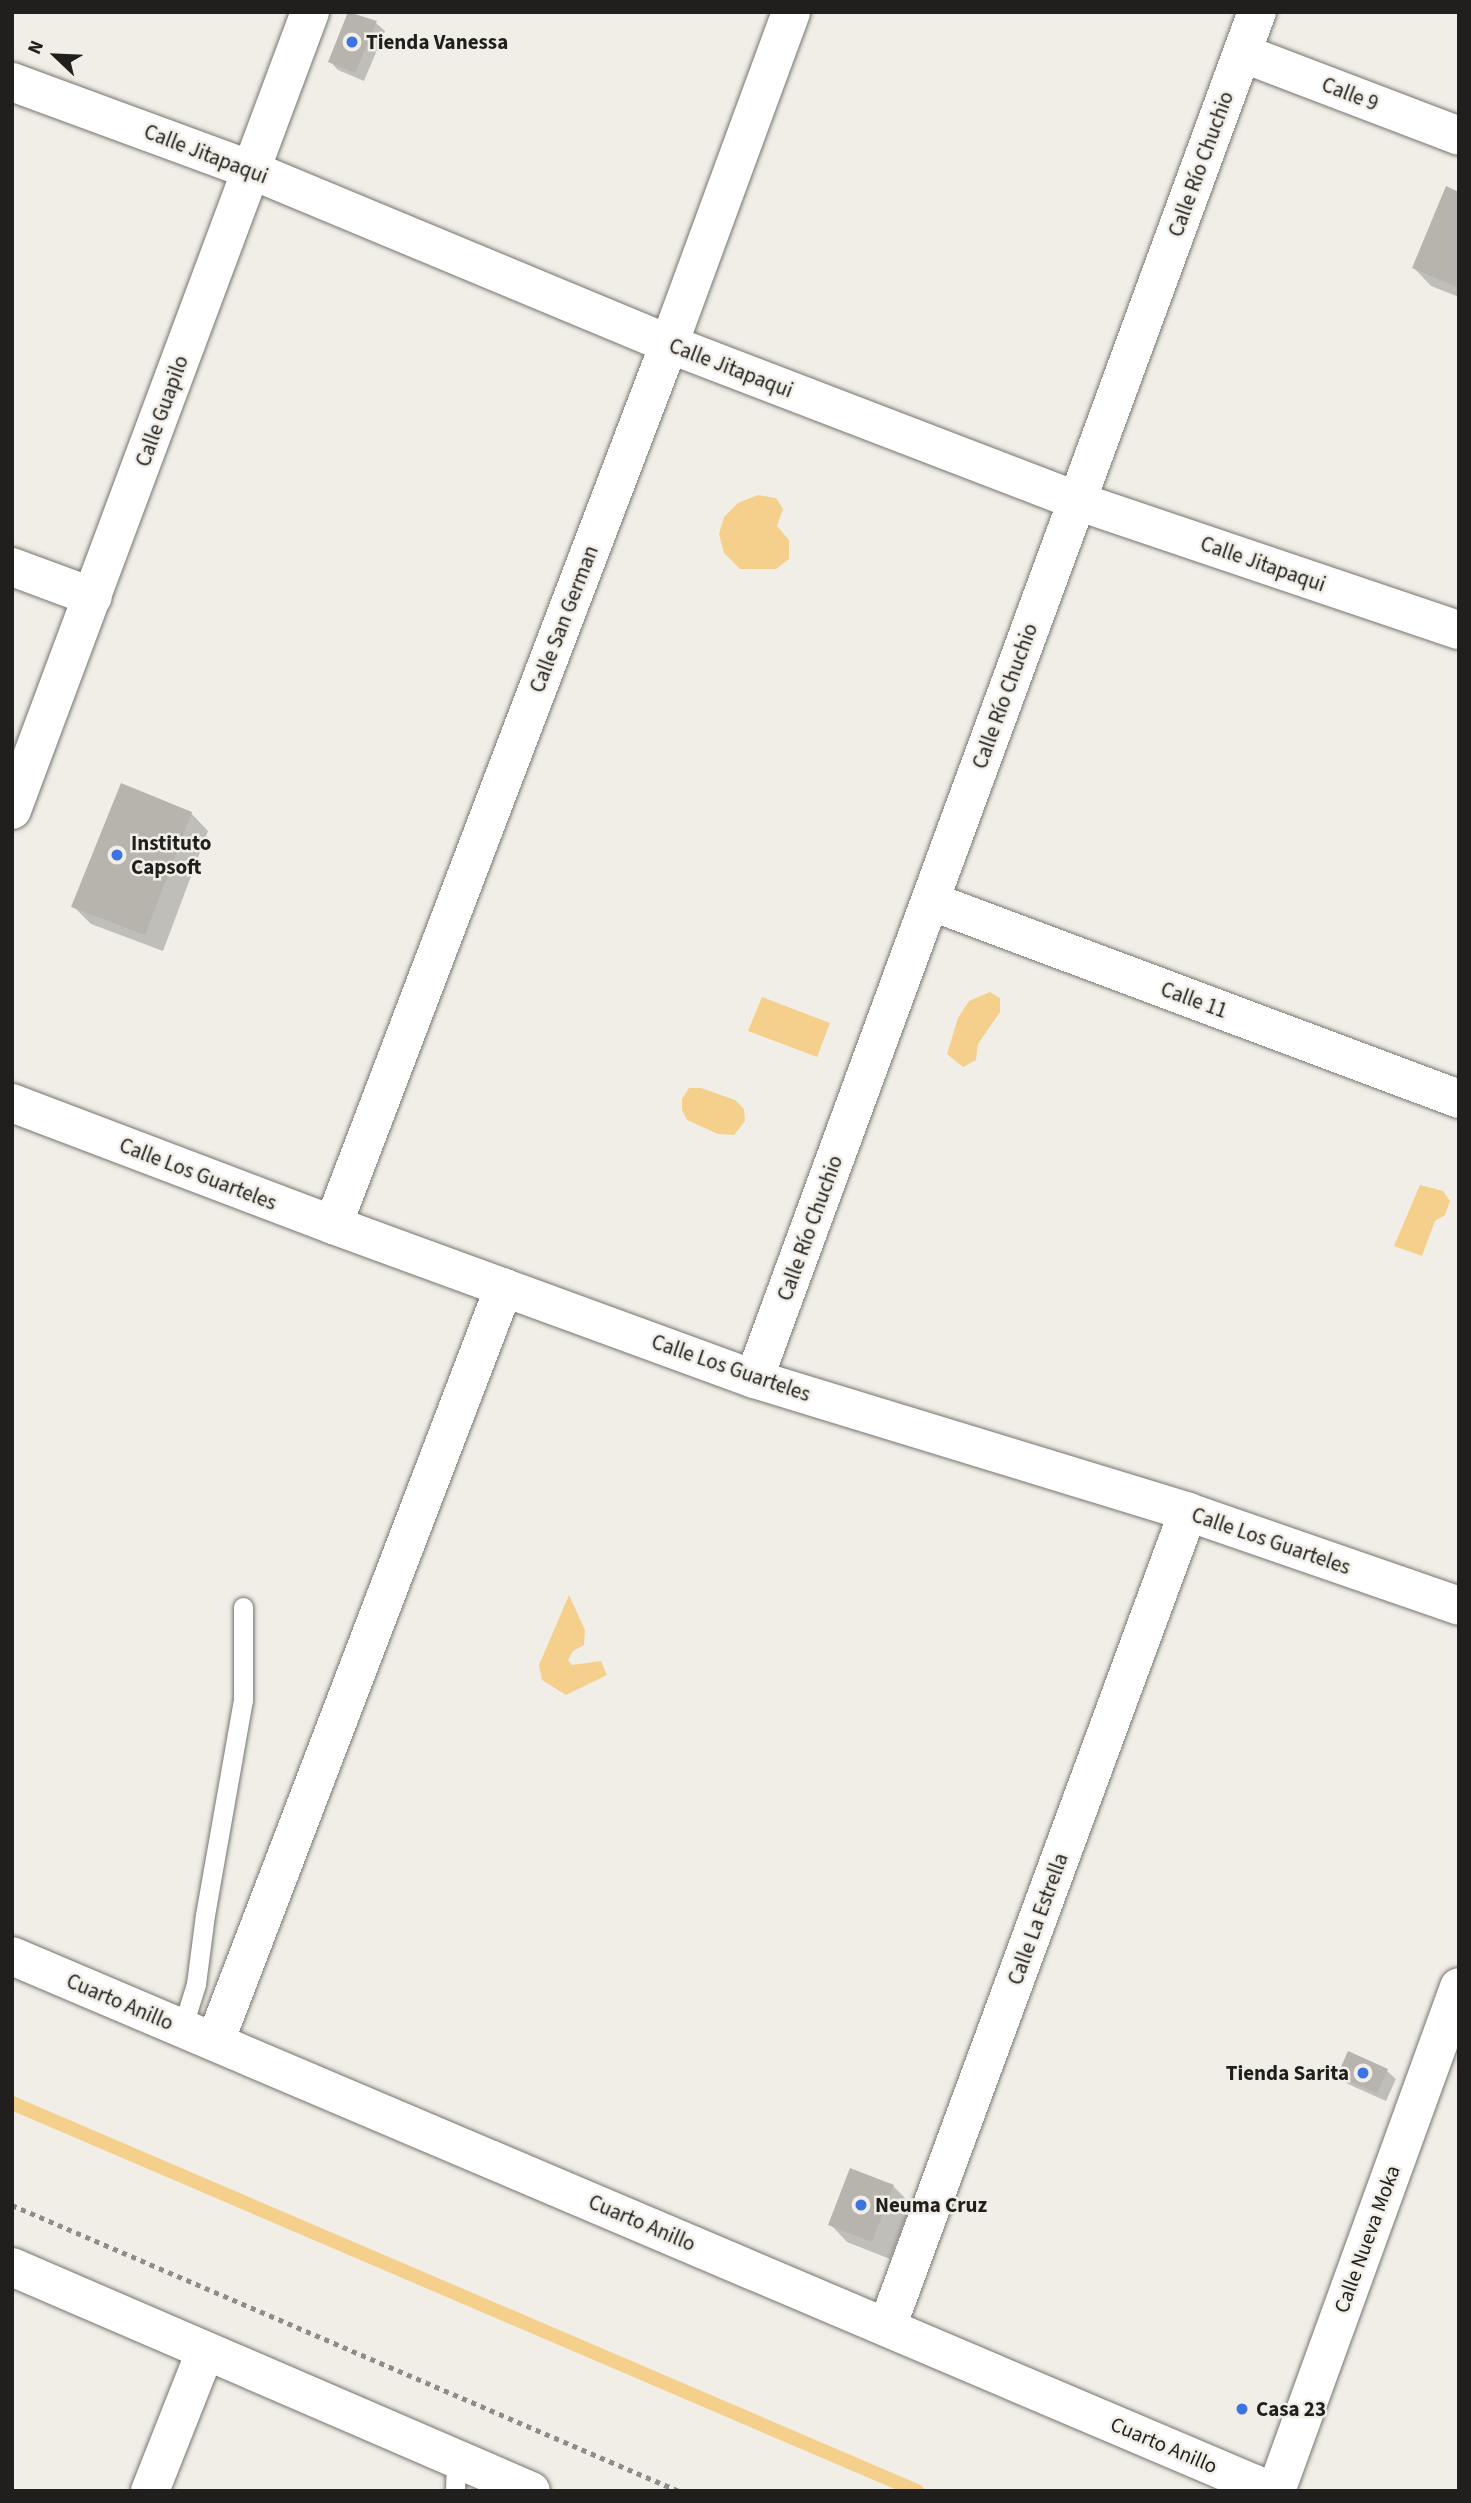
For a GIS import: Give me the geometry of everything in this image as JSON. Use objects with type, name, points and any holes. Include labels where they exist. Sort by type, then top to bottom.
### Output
[{"type":"main road","name":"Calle Guapilo","points":[[12,810],[310,12]]},
{"type":"main road","name":"Calle San German","points":[[333,1225],[669,344],[791,12]]},
{"type":"main road","name":"Calle Río Chuchio","points":[[754,1379],[1257,12]]},
{"type":"main road","name":"Calle 9","points":[[1242,53],[1459,135]]},
{"type":"main road","name":"Calle Jitapaqui","points":[[12,82],[251,170],[669,344],[1077,500],[1459,630]]},
{"type":"main road","points":[[12,567],[93,597]]},
{"type":"main road","name":"Calle 11","points":[[930,901],[1459,1098]]},
{"type":"main road","name":"Calle Los Guarteles","points":[[12,1102],[333,1225],[754,1379],[1188,1512],[1459,1606]]},
{"type":"main road","points":[[199,2035],[504,1287]]},
{"type":"main road","name":"Calle La Estrella","points":[[887,2327],[1188,1512]]},
{"type":"main road","name":"Cuarto Anillo","points":[[12,1956],[1273,2491]]},
{"type":"main road","name":"Calle Nueva Moka","points":[[1273,2491],[1447,2058],[1459,1987]]},
{"type":"main road","points":[[12,2267],[205,2352],[456,2475],[531,2491]]},
{"type":"main road","points":[[150,2491],[205,2352]]},
{"type":"lane","points":[[199,2035],[196,1984],[205,1915],[243,1700],[243,1607]]},
{"type":"path","points":[[12,2205],[680,2491]]},
{"type":"shaded area","points":[[758,495],[776,498],[783,509],[777,526],[789,540],[789,559],[776,569],[740,569],[724,553],[719,534],[724,517],[738,503]]},
{"type":"shaded area","points":[[990,992],[1000,998],[1000,1012],[978,1044],[976,1060],[963,1067],[947,1054],[958,1018],[969,1001]]},
{"type":"shaded area","points":[[762,997],[830,1023],[817,1057],[748,1031]]},
{"type":"shaded area","points":[[689,1088],[701,1088],[735,1100],[744,1109],[745,1121],[734,1135],[718,1134],[687,1120],[682,1110],[682,1099]]},
{"type":"shaded area","points":[[1420,1185],[1443,1191],[1450,1201],[1445,1215],[1435,1221],[1422,1256],[1394,1246]]},
{"type":"shaded area","points":[[569,1595],[585,1630],[584,1645],[573,1651],[568,1660],[572,1665],[601,1661],[607,1675],[566,1695],[542,1680],[539,1665]]},
{"type":"building","name":"Tienda Vanessa","points":[[348,12],[377,21],[355,73],[328,62]]},
{"type":"building","points":[[1446,186],[1459,192],[1459,288],[1412,268]]},
{"type":"building","points":[[121,783],[192,812],[145,935],[71,907]]},
{"type":"building","name":"Tienda Sarita","points":[[1348,2051],[1388,2069],[1377,2093],[1337,2076]]},
{"type":"building","name":"Neuma Cruz","points":[[850,2168],[894,2185],[872,2242],[828,2225]]},
{"type":"waterway","points":[[12,2103],[917,2491]]},
{"type":"place","name":"Tienda Vanessa","points":[[352,42]]},
{"type":"place","name":"Instituto Capsoft","points":[[117,855]]},
{"type":"place","name":"Tienda Sarita","points":[[1363,2073]]},
{"type":"place","name":"Neuma Cruz","points":[[861,2205]]},
{"type":"place","name":"Casa 23","points":[[1242,2409]]}]
